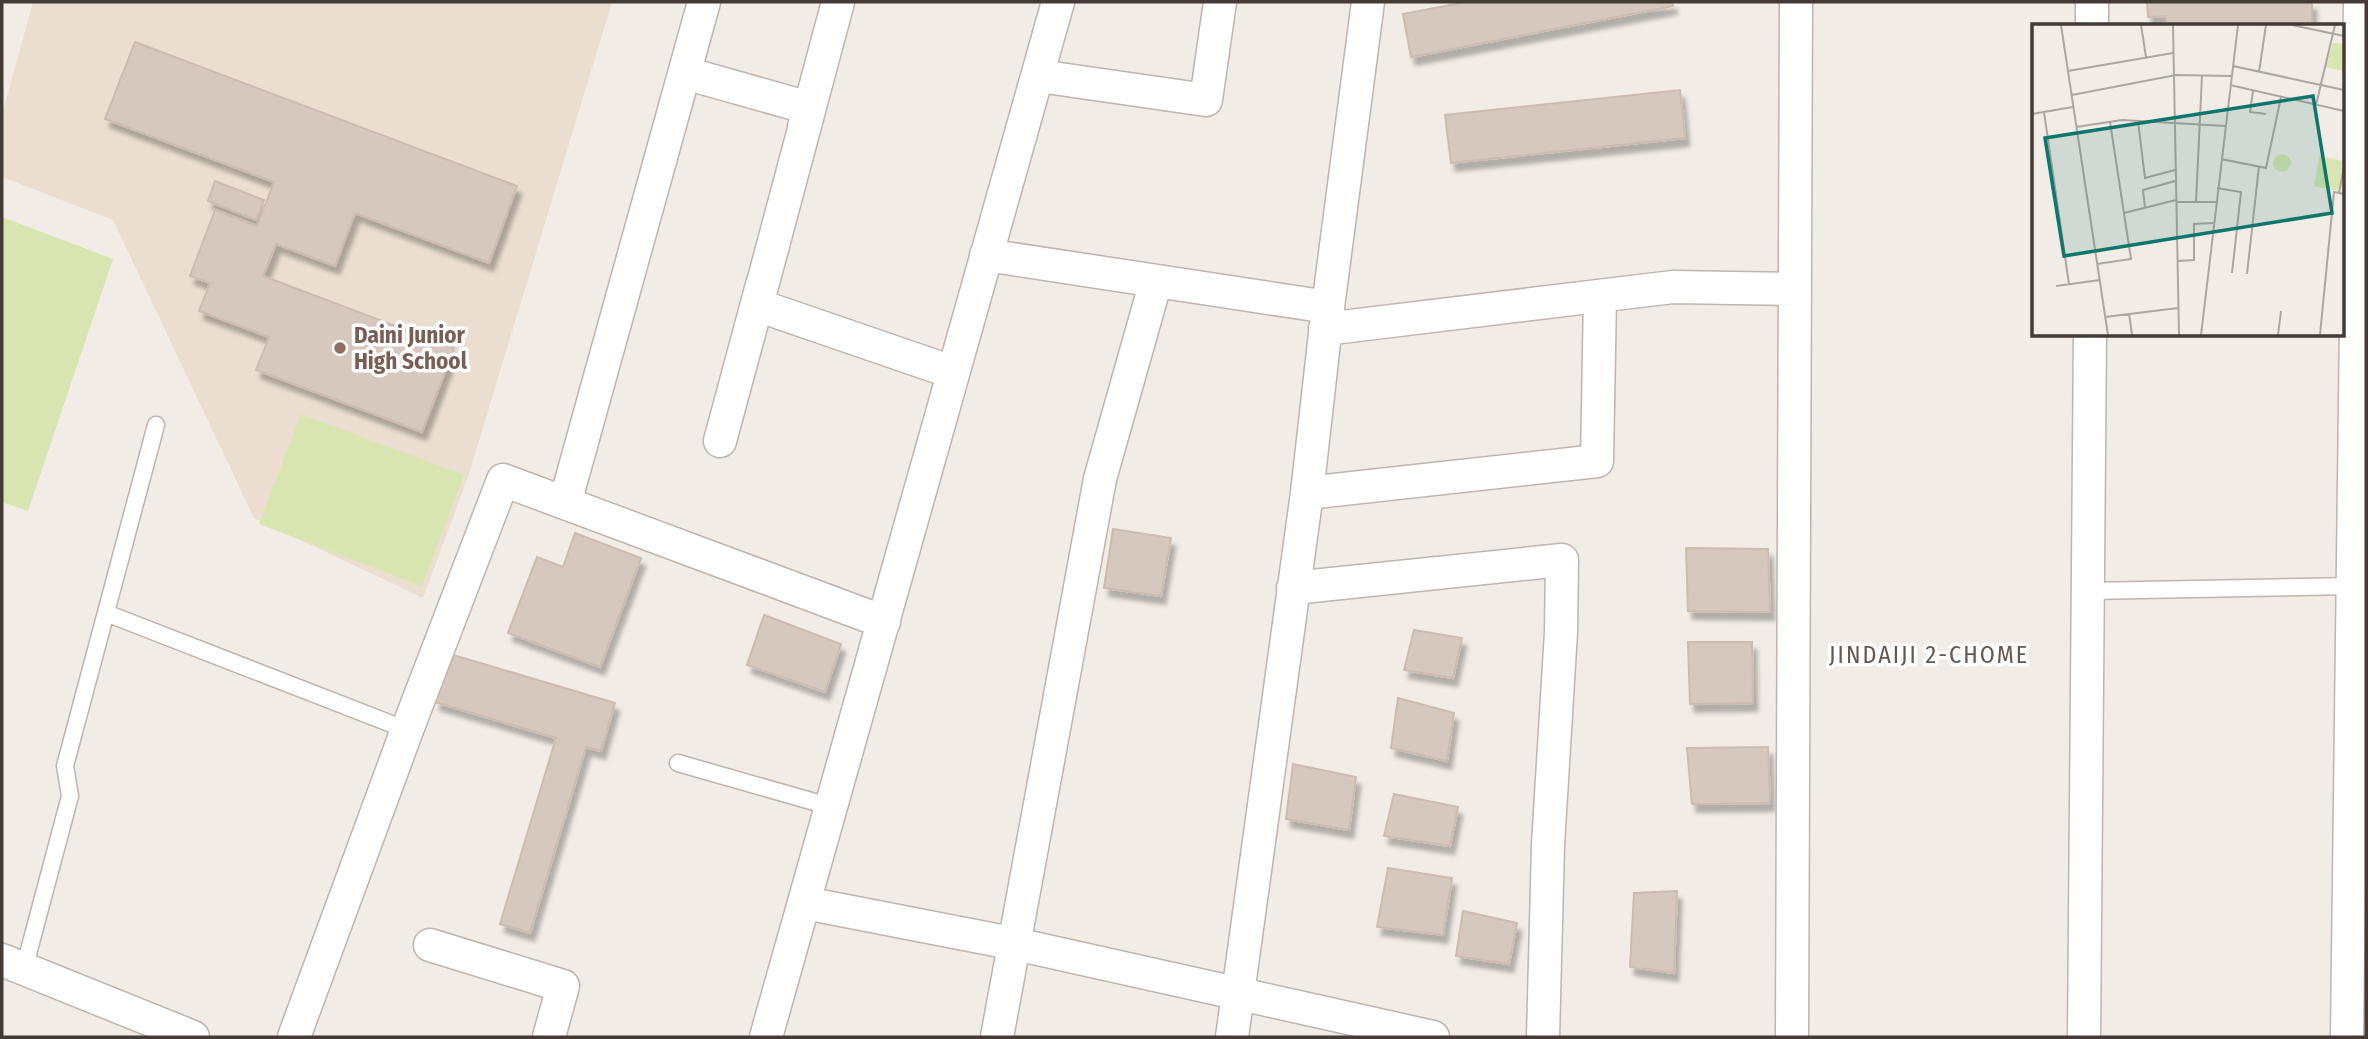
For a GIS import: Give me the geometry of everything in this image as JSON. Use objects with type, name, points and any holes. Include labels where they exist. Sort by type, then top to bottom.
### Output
[{"type":"street","points":[[565,503],[704,2]]},
{"type":"street","points":[[720,441],[838,2]]},
{"type":"street","points":[[766,1037],[1058,2]]},
{"type":"street","points":[[1039,76],[1206,100],[1220,2]]},
{"type":"street","points":[[1232,1037],[1307,493],[1368,2]]},
{"type":"street","points":[[1792,1037],[1797,2]]},
{"type":"street","points":[[2092,2],[2092,24]]},
{"type":"street","points":[[2347,1037],[2351,586],[2362,128],[2360,2]]},
{"type":"street","points":[[685,73],[809,108]]},
{"type":"street","points":[[809,108],[757,305],[952,372]]},
{"type":"street","points":[[986,255],[1156,281],[1327,318],[1600,296],[1673,287],[1794,289]]},
{"type":"street","points":[[998,1037],[1100,479],[1156,281]]},
{"type":"street","points":[[1307,493],[1597,461],[1600,296]]},
{"type":"street","points":[[2084,1037],[2090,336]]},
{"type":"street","points":[[295,1037],[407,730],[503,480],[884,622]]},
{"type":"street","points":[[1293,588],[1562,560],[1548,845],[1543,1037]]},
{"type":"street","points":[[804,903],[1016,944],[1433,1037]]},
{"type":"street","points":[[430,945],[563,986],[550,1037]]},
{"type":"street","points":[[13,964],[193,1037]]},
{"type":"lane","points":[[13,964],[70,796],[65,765],[156,425]]},
{"type":"lane","points":[[2088,591],[2351,586]]},
{"type":"lane","points":[[106,613],[407,730]]},
{"type":"lane","points":[[678,763],[832,807]]},
{"type":"shaded area","name":"Daini Junior High School","points":[[33,2],[612,2],[468,477],[423,598],[254,518],[113,220],[2,177],[2,115]]},
{"type":"green space","points":[[2,217],[113,259],[28,511],[2,502]]},
{"type":"green space","points":[[301,414],[464,475],[422,586],[259,524]]},
{"type":"building","points":[[1466,2],[1672,2],[1673,6],[1411,57],[1403,14]]},
{"type":"building","points":[[2147,2],[2312,2],[2312,24],[2166,24],[2166,16],[2148,17]]},
{"type":"building","points":[[135,42],[517,186],[489,263],[355,213],[335,266],[276,244],[263,276],[454,348],[422,432],[256,370],[269,337],[199,311],[210,283],[190,276],[215,210],[257,226],[274,182],[105,119]]},
{"type":"building","points":[[1680,90],[1685,138],[1451,163],[1445,115]]},
{"type":"building","points":[[215,181],[264,200],[256,220],[208,201]]},
{"type":"building","points":[[1113,529],[1171,538],[1161,596],[1104,588]]},
{"type":"building","points":[[575,533],[641,558],[600,667],[508,633],[537,557],[563,567]]},
{"type":"building","points":[[1686,548],[1768,549],[1770,612],[1688,611]]},
{"type":"building","points":[[764,615],[841,644],[825,692],[747,665]]},
{"type":"building","points":[[1414,630],[1462,638],[1453,678],[1404,670]]},
{"type":"building","points":[[1688,642],[1752,642],[1753,703],[1690,704]]},
{"type":"building","points":[[450,654],[615,703],[601,751],[586,747],[530,933],[500,924],[556,738],[435,702]]},
{"type":"building","points":[[1398,698],[1454,713],[1447,761],[1391,748]]},
{"type":"building","points":[[1768,747],[1770,803],[1692,804],[1687,748]]},
{"type":"building","points":[[1293,764],[1356,777],[1349,830],[1286,819]]},
{"type":"building","points":[[1394,794],[1458,807],[1450,846],[1384,836]]},
{"type":"building","points":[[1388,868],[1452,878],[1443,935],[1377,927]]},
{"type":"building","points":[[1677,891],[1674,973],[1630,967],[1634,893]]},
{"type":"building","points":[[1463,911],[1517,923],[1509,964],[1456,956]]},
{"type":"place","name":"Daini Junior High School","points":[[340,348]]},
{"type":"district","name":"JINDAIJI 2-CHOME","points":[[1929,655]]}]
